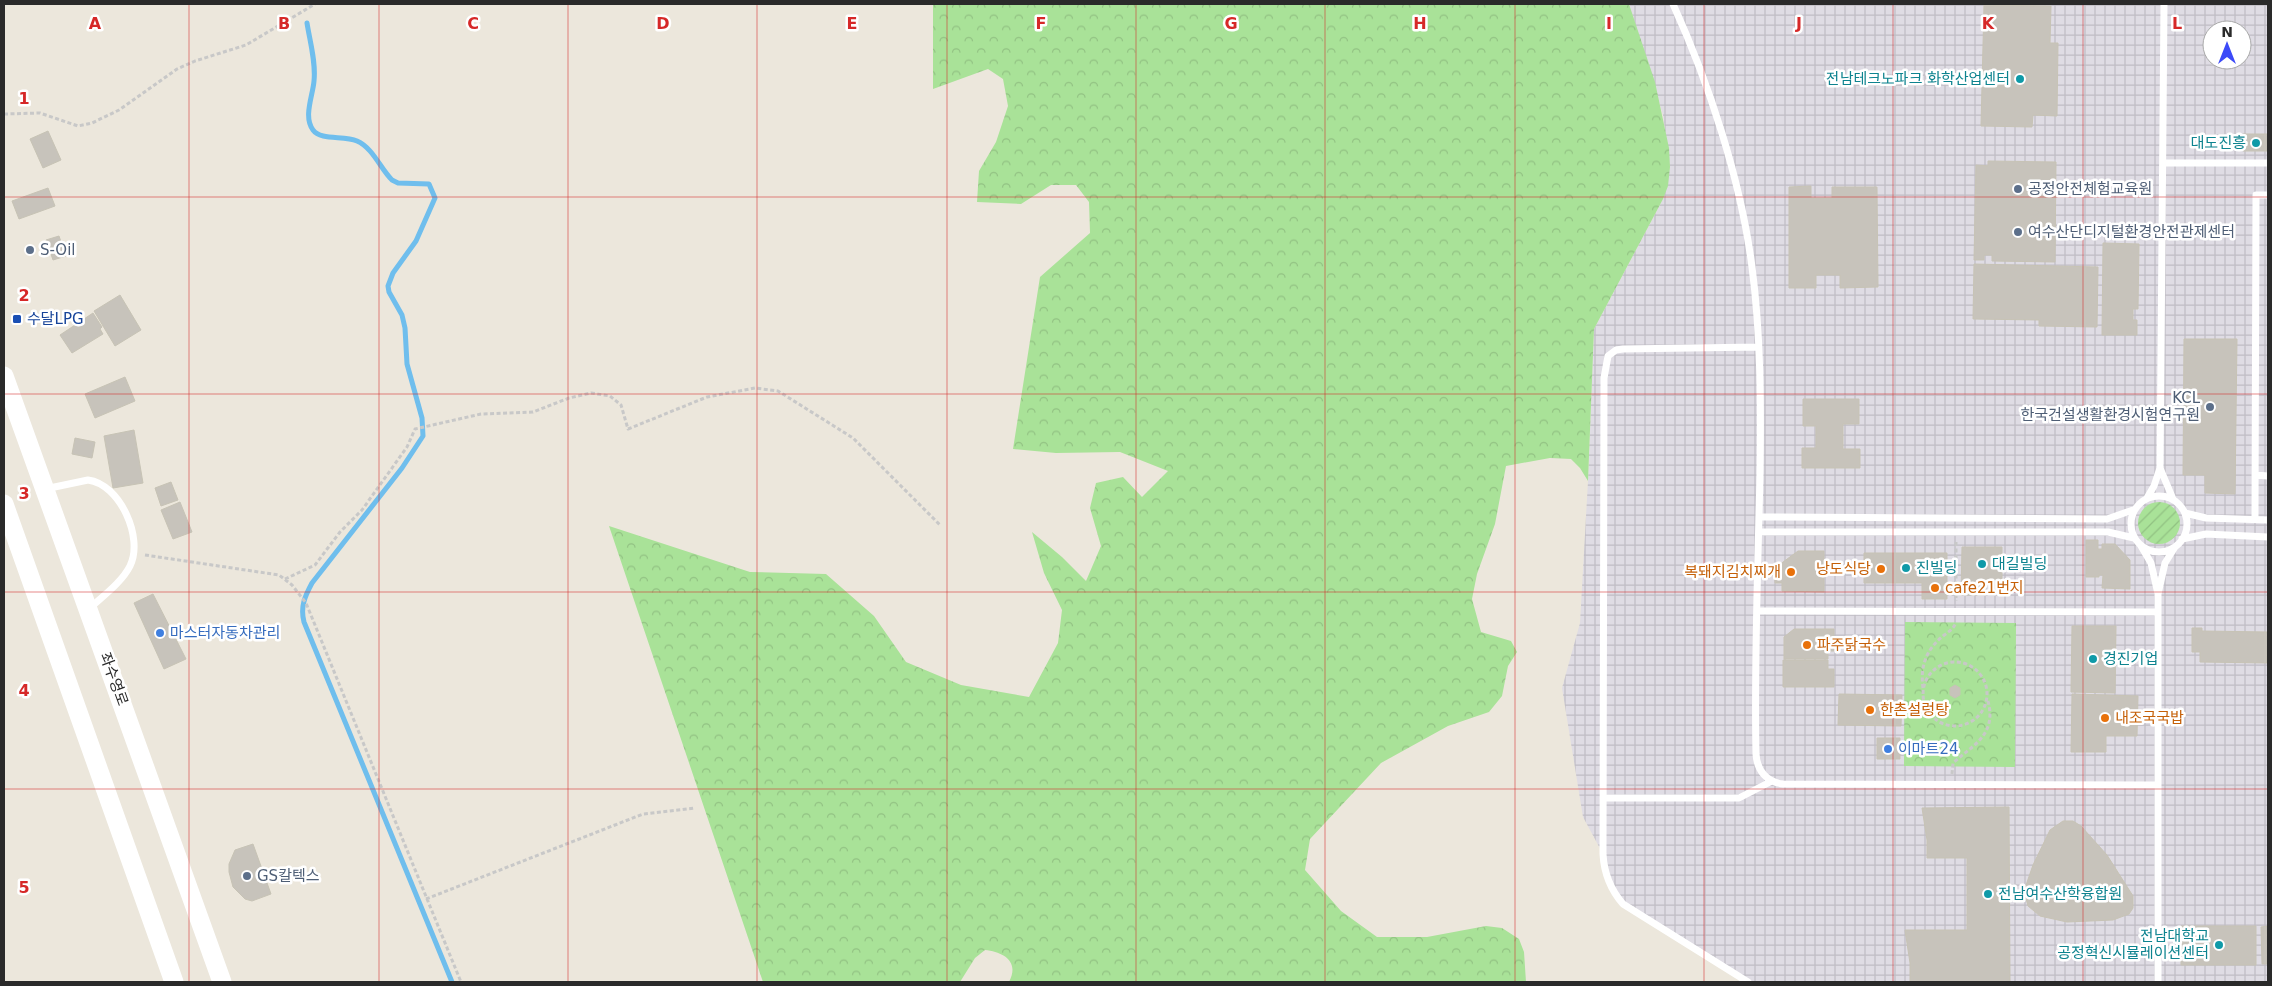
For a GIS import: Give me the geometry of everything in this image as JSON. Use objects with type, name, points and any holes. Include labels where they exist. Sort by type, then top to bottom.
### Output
[{"type":"street","name":"좌수영로","points":[[4,376],[222,982]]},
{"type":"street","points":[[4,504],[174,982]]},
{"type":"lane","points":[[1673,4],[1702,74],[1742,211],[1752,268],[1761,394],[1756,754],[1758,765],[1763,774],[1772,781],[1784,784],[2158,785]]},
{"type":"lane","points":[[1759,517],[2107,519],[2133,510],[2147,498],[2154,486],[2160,468],[2164,4]]},
{"type":"lane","points":[[2163,162],[2268,164]]},
{"type":"lane","points":[[2255,520],[2256,194],[2268,194]]},
{"type":"lane","points":[[1748,982],[1629,909],[1617,897],[1608,881],[1604,865],[1604,378],[1606,360],[1616,350],[1628,348],[1758,347]]},
{"type":"lane","points":[[2160,468],[2173,499],[2185,513],[2206,518],[2268,520]]},
{"type":"lane","points":[[2255,476],[2268,476]]},
{"type":"lane","points":[[44,489],[88,480],[104,485],[118,499],[126,515],[133,539],[133,553],[130,566],[89,610]]},
{"type":"lane","points":[[2147,498],[2165,496],[2173,499]]},
{"type":"lane","points":[[2133,510],[2130,529],[2151,563],[2158,594],[2158,982]]},
{"type":"lane","points":[[2158,594],[2165,563],[2186,531],[2185,513]]},
{"type":"lane","points":[[1759,532],[2108,532],[2134,538]]},
{"type":"lane","points":[[2182,539],[2206,534],[2268,536]]},
{"type":"lane","points":[[2140,546],[2158,552],[2176,546]]},
{"type":"lane","points":[[1758,611],[2158,612]]},
{"type":"lane","points":[[1603,798],[1739,798],[1772,781]]},
{"type":"path","points":[[4,114],[40,114],[52,116],[70,125],[92,123],[119,110],[178,69],[196,61],[246,45],[315,4]]},
{"type":"path","points":[[285,579],[315,565],[340,532],[362,510],[407,447],[415,430],[481,414],[533,412],[569,398],[592,393],[610,396],[621,404],[628,429],[707,397],[746,389],[769,389],[786,396],[799,406],[853,438],[940,524]]},
{"type":"path","points":[[1956,532],[1956,611],[1954,627],[1933,646],[1926,656],[1922,673],[1923,689],[1927,709],[1941,723],[1950,726],[1962,726],[1972,722],[1980,715],[1988,698]]},
{"type":"path","points":[[133,553],[272,573],[285,579],[292,585],[306,603],[461,982]]},
{"type":"path","points":[[1923,689],[1932,671],[1940,665],[1951,662],[1962,662],[1973,666],[1981,673],[1986,683],[1990,712],[1984,733],[1978,744],[1952,763],[1951,784]]},
{"type":"path","points":[[426,899],[643,814],[695,808]]},
{"type":"shaded area","points":[[1629,4],[2268,4],[2268,982],[1748,982],[1617,897],[1603,854],[1583,817],[1562,688],[1580,623],[1594,329],[1663,199],[1670,167],[1663,115]]},
{"type":"green space","points":[[933,4],[1629,4],[1655,82],[1669,148],[1670,167],[1668,186],[1663,199],[1594,329],[1588,481],[1580,468],[1571,459],[1550,458],[1506,466],[1495,524],[1477,574],[1472,599],[1481,632],[1511,641],[1517,652],[1508,666],[1502,696],[1489,712],[1448,726],[1381,763],[1310,839],[1305,870],[1341,911],[1377,937],[1427,937],[1486,926],[1502,928],[1519,939],[1524,952],[1526,982],[1009,982],[1012,968],[1008,959],[998,953],[985,950],[975,958],[960,982],[763,982],[609,526],[750,572],[826,574],[874,616],[906,662],[961,685],[1029,697],[1058,643],[1062,610],[1044,573],[1032,532],[1062,557],[1086,581],[1101,546],[1090,508],[1096,483],[1123,477],[1142,497],[1168,471],[1120,452],[1056,453],[1013,449],[1040,277],[1090,233],[1089,202],[1076,185],[1051,185],[1021,204],[977,202],[979,171],[996,142],[1008,106],[1003,79],[988,69],[933,89]]},
{"type":"green space","points":[[2163,502],[2171,505],[2177,511],[2180,523],[2177,535],[2171,541],[2155,544],[2147,541],[2141,535],[2138,519],[2141,511],[2147,505]]},
{"type":"green space","points":[[1905,622],[2016,623],[2015,767],[1904,766]]},
{"type":"building","name":"전남테크노파크 화학산업센터","points":[[1984,5],[2051,6],[2050,43],[2058,43],[2057,116],[2033,115],[2032,127],[1981,126]]},
{"type":"building","points":[[48,131],[61,160],[43,168],[30,139]]},
{"type":"building","name":"대도진흥","points":[[2243,134],[2268,134],[2268,151],[2243,151]]},
{"type":"building","points":[[1988,161],[2056,162],[2055,262],[1992,261],[1992,255],[1984,255],[1984,260],[1974,260],[1976,165],[1988,166]]},
{"type":"building","points":[[1811,186],[1811,198],[1832,198],[1832,187],[1877,187],[1878,287],[1840,288],[1840,275],[1816,275],[1816,288],[1789,288],[1789,187]]},
{"type":"building","points":[[48,188],[55,206],[19,219],[12,201]]},
{"type":"building","points":[[59,236],[66,256],[53,260],[46,240]]},
{"type":"building","points":[[2103,243],[2139,244],[2138,309],[2133,309],[2133,320],[2137,320],[2137,335],[2102,335]]},
{"type":"building","points":[[1974,264],[2098,267],[2097,327],[2039,326],[2039,320],[1973,319]]},
{"type":"building","points":[[120,295],[141,330],[115,346],[94,311]]},
{"type":"building","points":[[93,313],[102,327],[100,329],[103,334],[72,353],[60,335]]},
{"type":"building","name":"KCL 한국건설생활환경시험연구원","points":[[2184,339],[2237,339],[2235,494],[2205,493],[2205,475],[2183,475]]},
{"type":"building","points":[[125,377],[135,401],[95,418],[85,394]]},
{"type":"building","points":[[1803,399],[1859,399],[1859,424],[1843,424],[1843,449],[1860,449],[1860,468],[1802,468],[1802,448],[1816,448],[1816,426],[1803,426]]},
{"type":"building","points":[[134,430],[143,483],[113,488],[104,436]]},
{"type":"building","points":[[75,438],[95,442],[92,458],[72,454]]},
{"type":"building","points":[[171,482],[178,500],[161,506],[155,488]]},
{"type":"building","points":[[180,502],[192,532],[173,539],[161,510]]},
{"type":"building","points":[[2086,540],[2098,540],[2098,549],[2102,549],[2102,544],[2115,544],[2130,560],[2130,589],[2102,588],[2103,575],[2099,575],[2099,577],[2086,577]]},
{"type":"building","name":"대길빌딩","points":[[1962,547],[2002,547],[2002,580],[1986,580],[1986,595],[1961,595]]},
{"type":"building","points":[[1798,551],[1824,551],[1824,592],[1782,591],[1782,583],[1775,583],[1775,568]]},
{"type":"building","name":"진빌딩","points":[[1864,553],[1947,553],[1947,599],[1922,599],[1922,583],[1864,583]]},
{"type":"building","points":[[153,594],[186,659],[164,669],[134,603]]},
{"type":"building","name":"경진기업","points":[[2072,626],[2116,626],[2115,693],[2071,692]]},
{"type":"building","points":[[2192,628],[2202,628],[2202,631],[2268,632],[2267,663],[2200,662],[2200,652],[2192,652]]},
{"type":"building","points":[[1794,629],[1834,629],[1834,651],[1828,651],[1828,659],[1784,659],[1784,637]]},
{"type":"building","points":[[1783,660],[1828,660],[1828,669],[1834,669],[1834,687],[1783,687]]},
{"type":"building","points":[[1955,685],[1960,688],[1960,695],[1955,698],[1950,695],[1950,688]]},
{"type":"building","points":[[1839,694],[1902,695],[1901,726],[1838,725]]},
{"type":"building","points":[[2072,694],[2138,696],[2137,736],[2106,736],[2106,752],[2071,752]]},
{"type":"building","points":[[1877,738],[1900,738],[1900,759],[1877,759]]},
{"type":"building","name":"전남여수산학융합원","points":[[2009,807],[2010,982],[1910,982],[1910,963],[1905,930],[1967,930],[1967,858],[1927,858],[1927,840],[1922,808]]},
{"type":"building","points":[[2063,821],[2073,821],[2081,826],[2107,855],[2133,896],[2133,908],[2129,914],[2113,920],[2067,922],[2040,916],[2028,906],[2024,891],[2033,865],[2050,830]]},
{"type":"building","name":"GS칼텍스","points":[[253,844],[271,894],[252,901],[245,899],[233,887],[229,864],[235,850]]},
{"type":"building","name":"전남대학교 공정혁신시뮬레이션센터","points":[[2181,926],[2256,926],[2256,965],[2181,965]]},
{"type":"building","points":[[2268,926],[2268,964],[2262,964],[2261,927]]},
{"type":"waterway","points":[[307,23],[314,67],[314,81],[309,106],[309,119],[313,130],[321,136],[352,139],[363,144],[392,180],[398,183],[429,184],[435,198],[416,241],[393,273],[388,286],[389,292],[402,315],[405,328],[407,364],[422,418],[423,436],[402,468],[312,583],[305,597],[303,611],[304,622],[452,982]]},
{"type":"place","name":"전남테크노파크 화학산업센터","points":[[2020,79]]},
{"type":"place","name":"대도진흥","points":[[2256,143]]},
{"type":"place","name":"공정안전체험교육원","points":[[2018,189]]},
{"type":"place","name":"여수산단디지털환경안전관제센터","points":[[2018,232]]},
{"type":"place","name":"S-Oil","points":[[30,250]]},
{"type":"place","name":"수달LPG","points":[[17,319]]},
{"type":"place","name":"KCL 한국건설생활환경시험연구원","points":[[2210,407]]},
{"type":"place","name":"대길빌딩","points":[[1982,564]]},
{"type":"place","name":"진빌딩","points":[[1906,568]]},
{"type":"place","name":"낭도식당","points":[[1881,569]]},
{"type":"place","name":"복돼지김치찌개","points":[[1791,572]]},
{"type":"place","name":"cafe21번지","points":[[1935,588]]},
{"type":"place","name":"마스터자동차관리","points":[[160,633]]},
{"type":"place","name":"파주닭국수","points":[[1807,645]]},
{"type":"place","name":"경진기업","points":[[2093,659]]},
{"type":"place","name":"한촌설렁탕","points":[[1870,710]]},
{"type":"place","name":"내조국국밥","points":[[2105,718]]},
{"type":"place","name":"이마트24","points":[[1888,749]]},
{"type":"place","name":"GS칼텍스","points":[[247,876]]},
{"type":"place","name":"전남여수산학융합원","points":[[1988,894]]},
{"type":"place","name":"전남대학교 공정혁신시뮬레이션센터","points":[[2219,945]]}]
